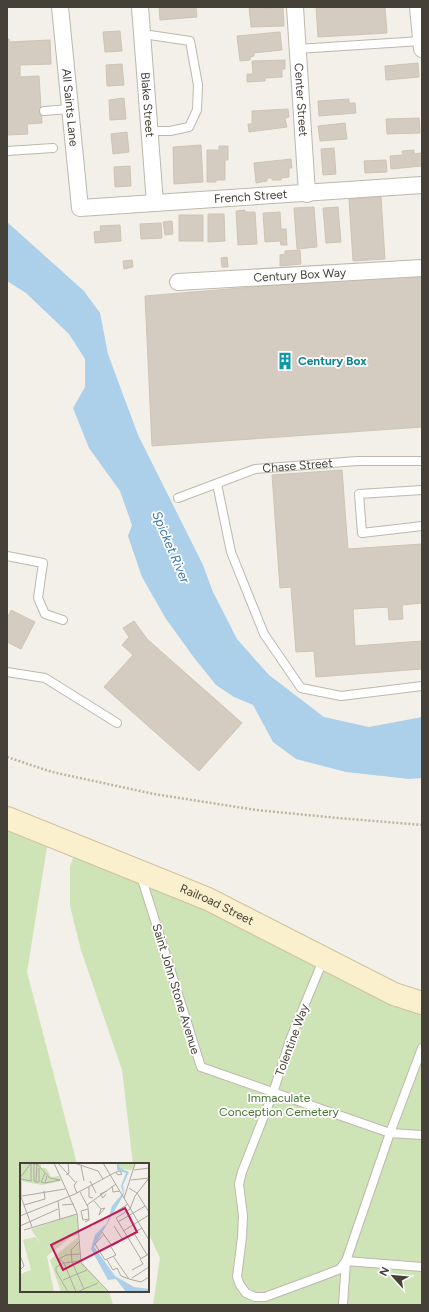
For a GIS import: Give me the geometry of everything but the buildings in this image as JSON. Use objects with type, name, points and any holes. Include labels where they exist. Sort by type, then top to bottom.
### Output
[{"type":"main road","name":"Railroad Street","points":[[7,818],[208,899],[394,994],[422,1003]]},
{"type":"street","name":"All Saints Lane","points":[[60,7],[80,208]]},
{"type":"street","name":"Blake Street","points":[[140,7],[155,202]]},
{"type":"street","name":"Center Street","points":[[295,7],[306,194]]},
{"type":"street","points":[[418,7],[422,45]]},
{"type":"street","name":"French Street","points":[[80,208],[422,185]]},
{"type":"street","name":"Century Box Way","points":[[178,282],[422,268]]},
{"type":"lane","points":[[142,34],[190,41],[198,85],[197,110],[189,127],[170,131],[150,132]]},
{"type":"lane","points":[[297,49],[422,45]]},
{"type":"lane","points":[[44,111],[70,109]]},
{"type":"lane","points":[[7,151],[53,148]]},
{"type":"lane","name":"Chase Street","points":[[178,498],[255,469],[357,461],[422,460]]},
{"type":"lane","points":[[217,484],[231,552],[264,634],[301,688],[341,696],[422,686]]},
{"type":"lane","points":[[422,490],[359,494],[362,533],[422,526]]},
{"type":"lane","points":[[7,556],[43,563],[38,598],[45,614],[63,620]]},
{"type":"lane","points":[[7,672],[45,678],[117,723]]},
{"type":"lane","name":"Saint John Stone Avenue","points":[[139,871],[200,1067],[390,1133],[422,1135]]},
{"type":"lane","name":"Tolentine Way","points":[[324,958],[290,1040],[273,1093],[242,1172],[239,1184],[243,1216],[242,1238],[237,1277],[240,1286],[246,1293],[255,1297],[265,1297],[340,1269],[346,1261]]},
{"type":"lane","points":[[343,1305],[346,1261],[390,1133],[422,1048]]},
{"type":"lane","points":[[346,1261],[422,1267]]},
{"type":"path","points":[[7,757],[52,772],[154,794],[256,810],[422,825]]},
{"type":"green space","points":[[7,831],[47,847],[27,972],[77,1163],[20,1163],[20,1292],[109,1292],[113,1305],[7,1305]]},
{"type":"green space","name":"Immaculate Conception Cemetery","points":[[75,853],[213,909],[422,1013],[422,1305],[153,1305],[160,1258],[149,1234],[149,1163],[133,1163],[122,1070],[81,950],[70,906],[70,866]]},
{"type":"water","name":"Spicket River","points":[[7,222],[84,291],[100,313],[108,354],[138,435],[203,565],[213,592],[237,639],[269,675],[324,717],[369,727],[422,717],[422,778],[409,779],[346,772],[296,759],[273,742],[253,705],[234,697],[216,685],[195,659],[166,619],[142,577],[128,536],[132,525],[120,491],[89,448],[73,408],[85,387],[85,359],[69,334],[26,293],[7,281]]},
{"type":"place","name":"Century Box","points":[[285,361]]}]
